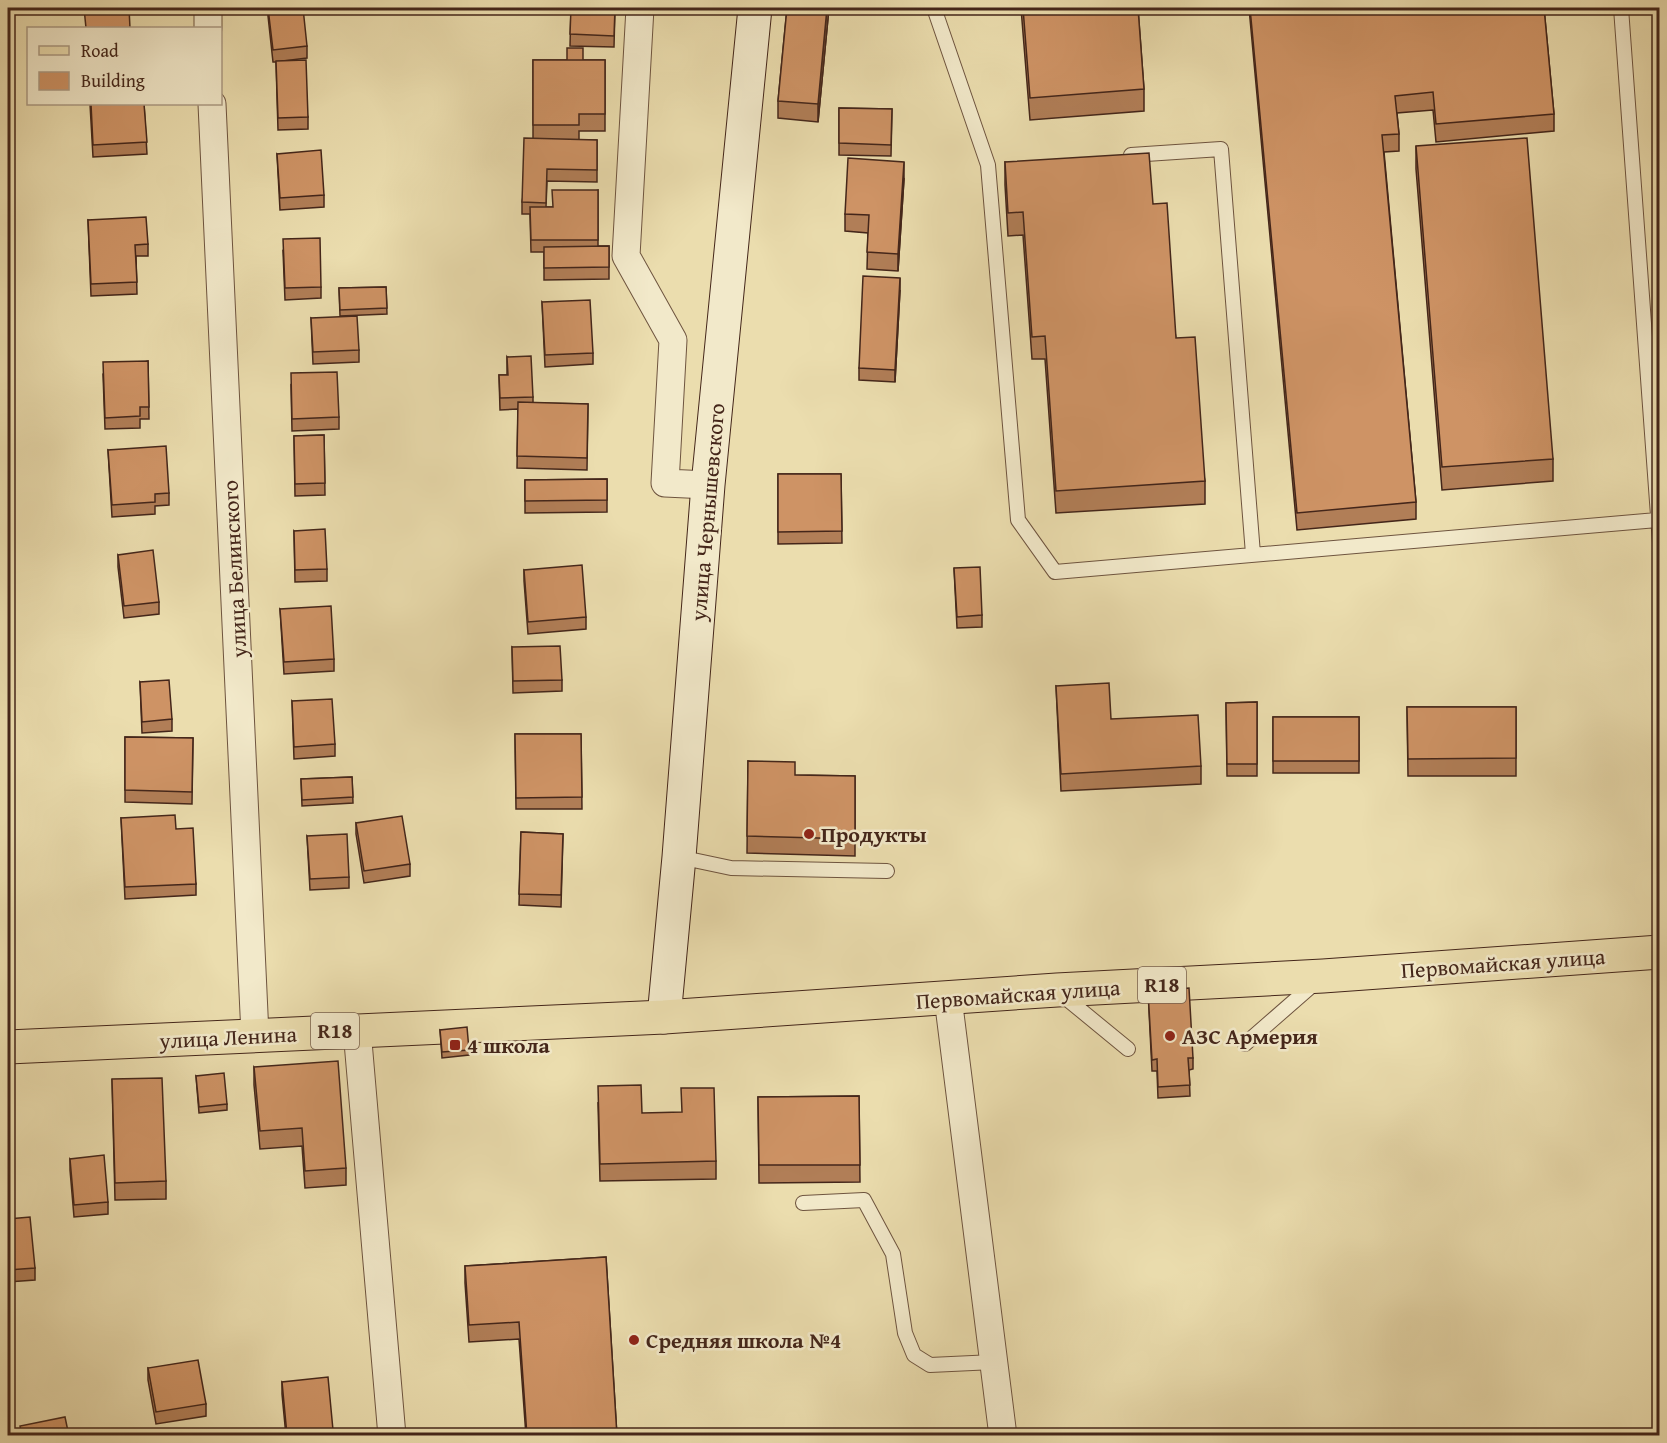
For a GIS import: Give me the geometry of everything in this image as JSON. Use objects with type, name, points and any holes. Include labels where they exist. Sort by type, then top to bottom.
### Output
[{"type":"main road","name":"улица Чернышевского","points":[[664,1017],[708,485],[755,8]]},
{"type":"main road","name":"Первомайская улица","points":[[664,1017],[1057,990],[1323,976],[1659,951]]},
{"type":"main road","name":"улица Ленина","points":[[8,1047],[664,1017]]},
{"type":"street","points":[[207,8],[208,27]]},
{"type":"street","points":[[640,8],[626,256],[673,340],[665,483],[708,485]]},
{"type":"street","name":"улица Белинского","points":[[212,105],[255,1035]]},
{"type":"street","points":[[948,998],[1003,1436]]},
{"type":"street","points":[[357,1030],[392,1436]]},
{"type":"lane","points":[[934,8],[994,164],[1018,520],[1056,572],[1657,520]]},
{"type":"lane","points":[[1621,8],[1659,543]]},
{"type":"lane","points":[[1117,156],[1221,149],[1253,554]]},
{"type":"lane","points":[[679,857],[731,868],[888,871]]},
{"type":"lane","points":[[1245,1044],[1323,976]]},
{"type":"lane","points":[[1057,990],[1128,1049]]},
{"type":"lane","points":[[803,1203],[864,1200],[893,1254],[905,1333],[914,1355],[930,1365],[994,1362]]},
{"type":"building","points":[[84,8],[129,8],[130,27],[86,27]]},
{"type":"building","points":[[268,8],[303,8],[307,46],[273,50]]},
{"type":"building","points":[[571,8],[615,8],[614,36],[570,34]]},
{"type":"building","points":[[787,8],[827,8],[818,104],[778,101]]},
{"type":"building","points":[[1023,8],[1138,8],[1144,89],[1030,98]]},
{"type":"building","points":[[1250,8],[1544,8],[1554,114],[1436,124],[1433,92],[1395,96],[1399,134],[1382,135],[1416,502],[1297,513]]},
{"type":"building","points":[[567,48],[583,48],[583,60],[567,60]]},
{"type":"building","points":[[306,60],[308,117],[278,118],[276,61]]},
{"type":"building","points":[[533,60],[605,60],[605,114],[579,114],[579,125],[533,125]]},
{"type":"building","points":[[91,105],[144,105],[147,142],[93,145]]},
{"type":"building","points":[[839,108],[892,109],[891,145],[839,143]]},
{"type":"building","points":[[524,138],[597,140],[597,170],[547,169],[546,203],[522,202]]},
{"type":"building","points":[[1527,138],[1553,459],[1442,467],[1416,146]]},
{"type":"building","points":[[321,150],[324,195],[280,198],[277,154]]},
{"type":"building","points":[[1149,153],[1153,204],[1167,203],[1176,338],[1195,337],[1205,481],[1056,491],[1045,336],[1032,337],[1023,212],[1008,213],[1005,162]]},
{"type":"building","points":[[848,158],[904,162],[898,254],[867,252],[869,215],[845,214]]},
{"type":"building","points":[[552,190],[598,190],[598,240],[531,240],[530,207],[553,207]]},
{"type":"building","points":[[146,217],[148,244],[135,245],[137,282],[91,284],[88,220]]},
{"type":"building","points":[[320,238],[321,287],[285,288],[283,239]]},
{"type":"building","points":[[609,246],[609,267],[544,268],[544,247]]},
{"type":"building","points":[[863,276],[900,278],[895,370],[859,368]]},
{"type":"building","points":[[386,287],[387,308],[340,310],[339,288]]},
{"type":"building","points":[[590,300],[593,353],[545,355],[542,302]]},
{"type":"building","points":[[357,316],[359,350],[313,352],[311,318]]},
{"type":"building","points":[[531,356],[533,397],[500,398],[499,375],[508,375],[507,357]]},
{"type":"building","points":[[148,361],[149,407],[140,407],[140,416],[105,418],[103,362]]},
{"type":"building","points":[[337,372],[339,417],[292,419],[291,373]]},
{"type":"building","points":[[518,402],[588,404],[587,458],[517,456]]},
{"type":"building","points":[[324,435],[325,483],[295,484],[294,436]]},
{"type":"building","points":[[166,446],[169,493],[155,494],[155,502],[112,505],[108,450]]},
{"type":"building","points":[[778,474],[841,474],[842,531],[778,532]]},
{"type":"building","points":[[607,479],[607,500],[525,501],[525,480]]},
{"type":"building","points":[[325,529],[327,569],[295,570],[294,531]]},
{"type":"building","points":[[153,550],[159,602],[124,606],[118,555]]},
{"type":"building","points":[[582,565],[586,617],[528,622],[524,570]]},
{"type":"building","points":[[980,567],[982,615],[957,617],[954,568]]},
{"type":"building","points":[[331,606],[334,659],[284,662],[280,609]]},
{"type":"building","points":[[560,646],[562,680],[513,681],[512,647]]},
{"type":"building","points":[[169,680],[172,719],[142,722],[140,682]]},
{"type":"building","points":[[1109,683],[1111,719],[1198,715],[1201,766],[1061,774],[1056,686]]},
{"type":"building","points":[[332,699],[335,744],[294,747],[292,701]]},
{"type":"building","points":[[1257,702],[1257,764],[1227,764],[1226,703]]},
{"type":"building","points":[[1407,707],[1516,707],[1516,758],[1408,759]]},
{"type":"building","points":[[1273,717],[1359,717],[1359,761],[1273,761]]},
{"type":"building","points":[[515,734],[581,734],[582,797],[516,798]]},
{"type":"building","points":[[125,737],[193,738],[192,792],[125,790]]},
{"type":"building","points":[[748,761],[795,762],[795,775],[855,776],[855,839],[747,836]]},
{"type":"building","points":[[352,777],[353,797],[302,800],[301,779]]},
{"type":"building","points":[[175,815],[176,829],[193,828],[196,884],[125,887],[121,818]]},
{"type":"building","points":[[402,816],[410,864],[364,871],[356,823]]},
{"type":"building","points":[[521,832],[563,834],[561,895],[519,894]]},
{"type":"building","points":[[347,834],[349,877],[310,879],[307,836]]},
{"type":"building","name":"АЗС Армерия","points":[[1189,988],[1193,1058],[1188,1058],[1190,1085],[1158,1087],[1157,1059],[1152,1060],[1148,991]]},
{"type":"building","points":[[467,1027],[469,1050],[442,1052],[440,1030]]},
{"type":"building","points":[[338,1061],[346,1168],[305,1171],[302,1128],[260,1131],[254,1067]]},
{"type":"building","points":[[224,1073],[227,1104],[199,1107],[196,1076]]},
{"type":"building","points":[[162,1078],[166,1181],[115,1183],[112,1079]]},
{"type":"building","points":[[641,1085],[642,1113],[682,1112],[681,1088],[714,1088],[716,1161],[600,1164],[598,1086]]},
{"type":"building","points":[[859,1096],[860,1165],[759,1165],[758,1097]]},
{"type":"building","points":[[104,1155],[108,1202],[74,1205],[70,1159]]},
{"type":"building","points":[[30,1217],[35,1268],[8,1270],[8,1219]]},
{"type":"building","points":[[606,1257],[617,1436],[527,1436],[519,1322],[469,1325],[465,1266]]},
{"type":"building","points":[[198,1360],[206,1404],[156,1412],[148,1368]]},
{"type":"building","points":[[328,1377],[333,1430],[287,1435],[282,1382]]},
{"type":"building","points":[[65,1417],[69,1436],[22,1436],[20,1426]]},
{"type":"place","name":"Продукты","points":[[809,834]]},
{"type":"place","name":"АЗС Армерия","points":[[1170,1036]]},
{"type":"place","name":"4 школа","points":[[455,1045]]},
{"type":"place","name":"Средняя школа №4","points":[[634,1340]]}]
